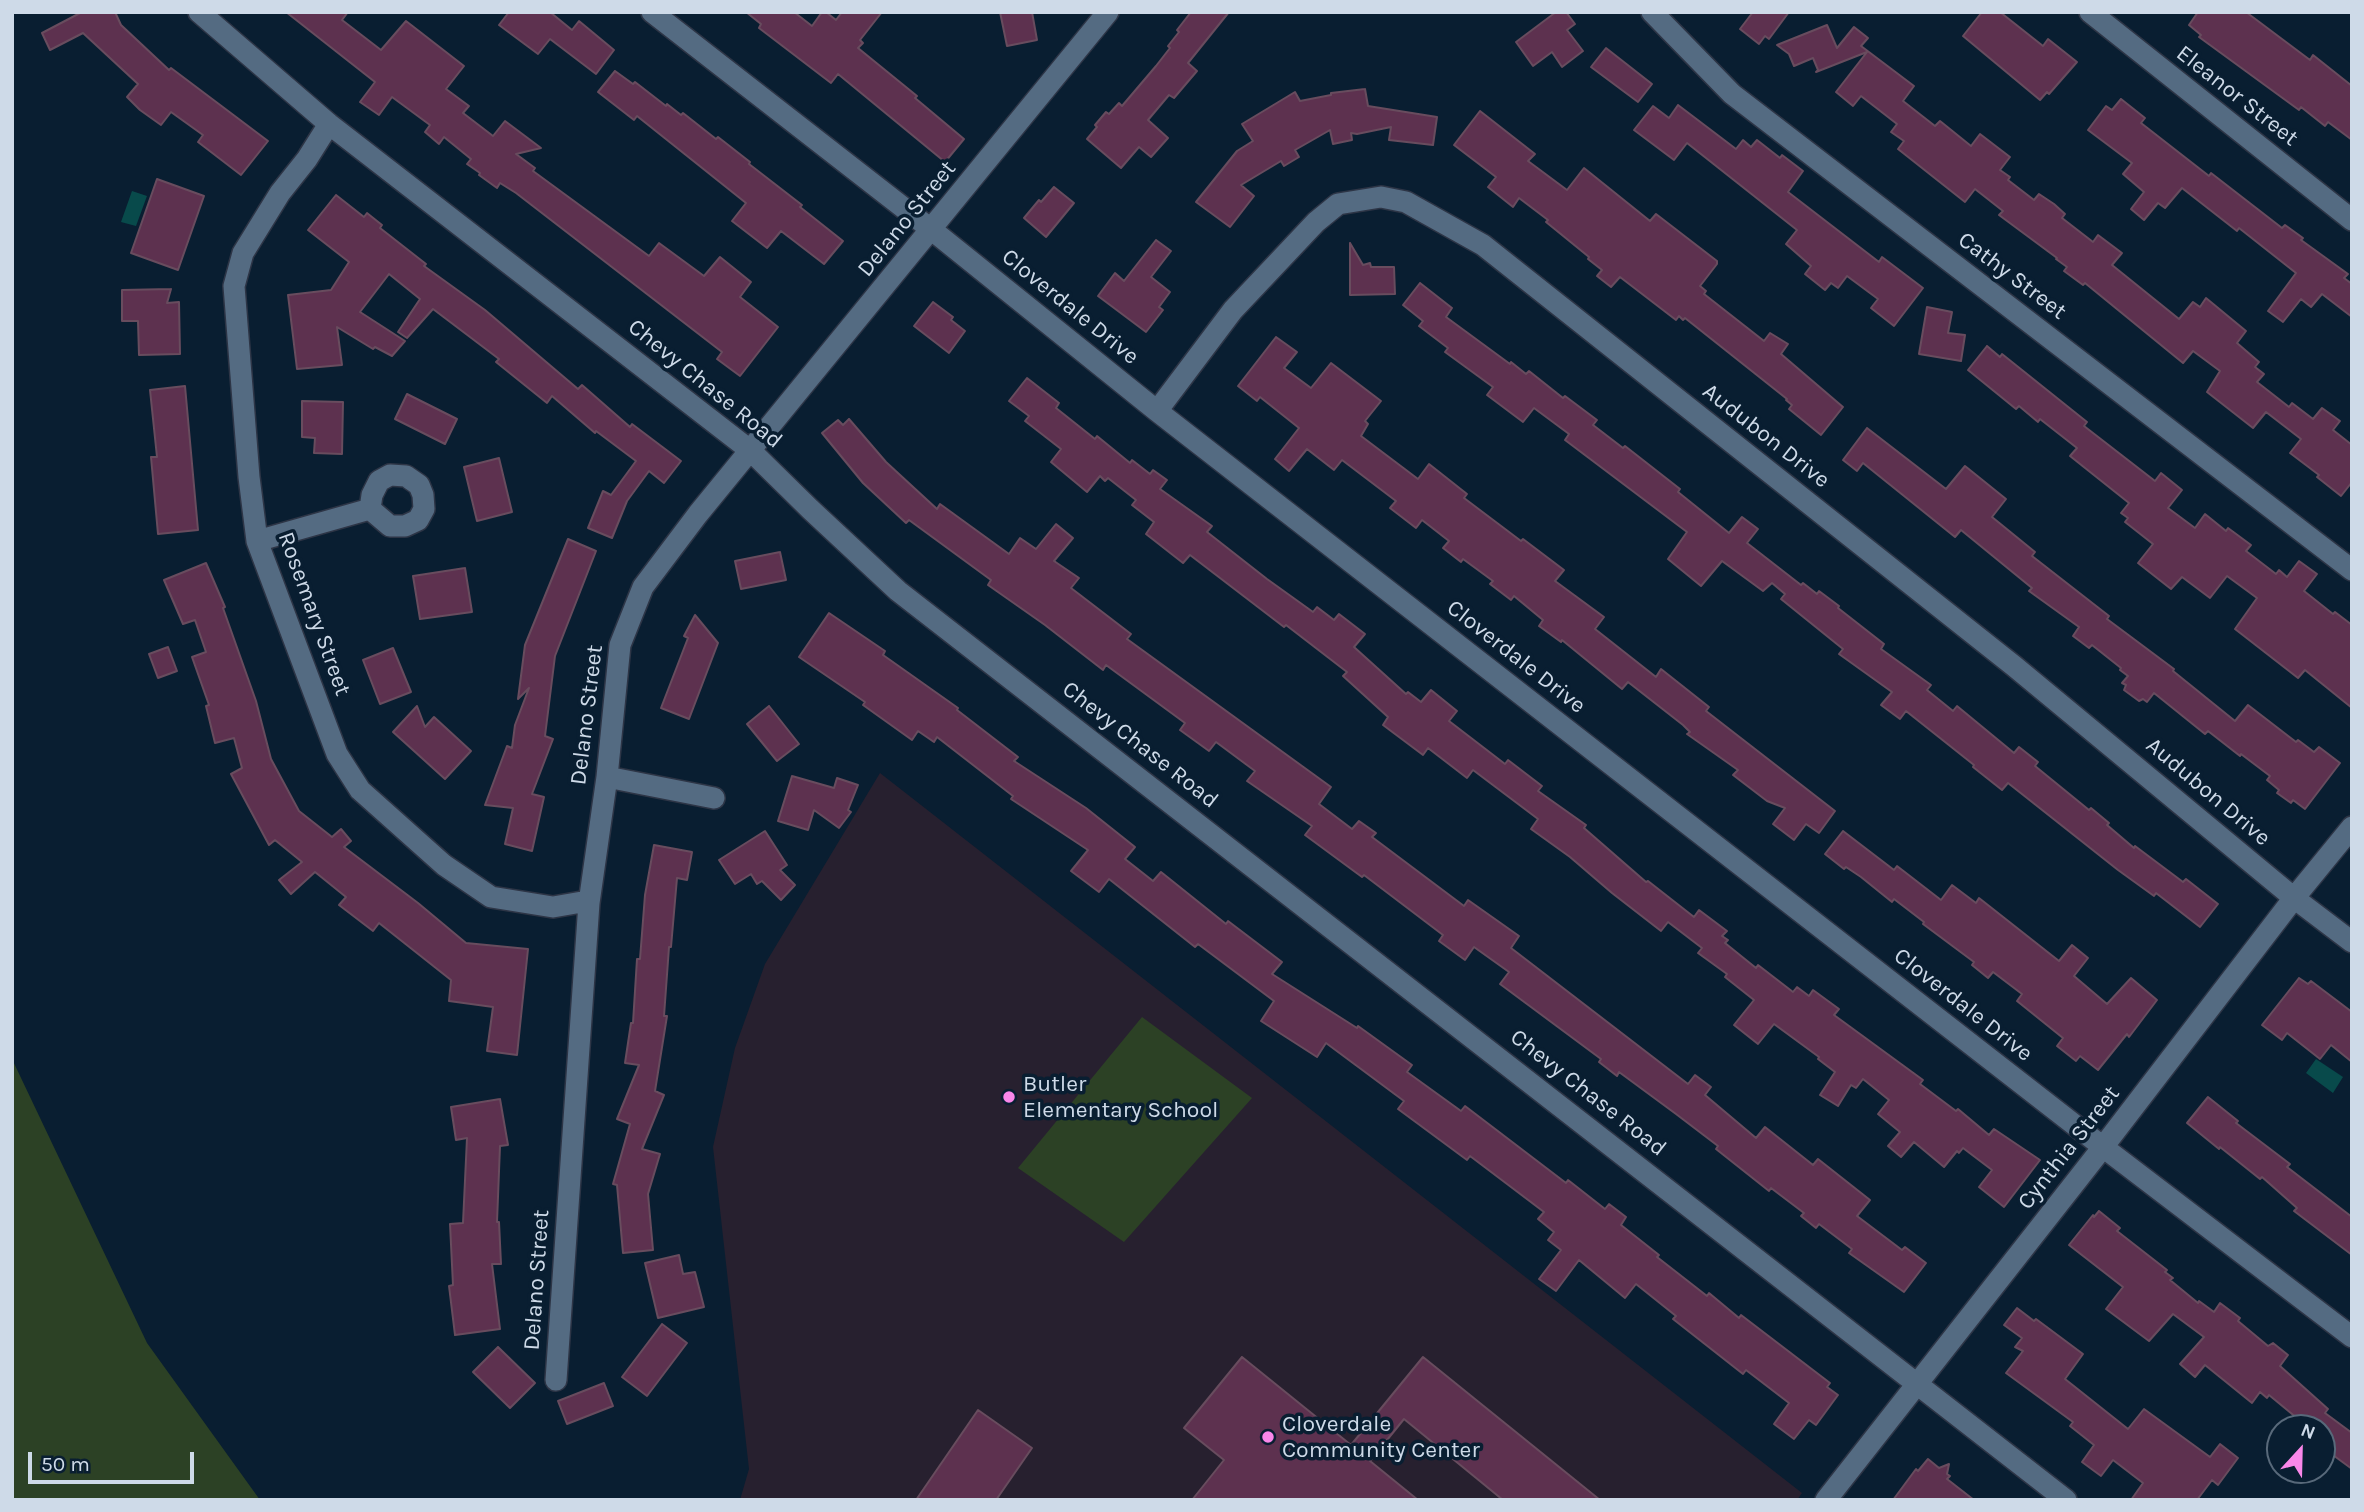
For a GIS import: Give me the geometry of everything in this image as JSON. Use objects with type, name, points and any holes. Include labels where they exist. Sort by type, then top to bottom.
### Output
[{"type":"street","name":"Chevy Chase Road","points":[[199,12],[329,124],[751,451],[898,591],[2066,1500]]},
{"type":"street","name":"Cloverdale Drive","points":[[652,12],[932,230],[1157,411],[2103,1147],[2352,1337]]},
{"type":"street","name":"Delano Street","points":[[556,1380],[589,903],[607,777],[620,645],[643,587],[698,514],[1108,12]]},
{"type":"street","name":"Cathy Street","points":[[1652,12],[1732,94],[2352,570]]},
{"type":"street","name":"Eleanor Street","points":[[2090,12],[2352,220]]},
{"type":"street","name":"Rosemary Street","points":[[329,124],[307,159],[280,193],[243,253],[234,286],[249,477],[257,541],[337,754],[360,790],[444,865],[491,897],[553,907],[589,903]]},
{"type":"street","name":"Audubon Drive","points":[[1157,411],[1233,310],[1316,222],[1338,204],[1381,197],[1406,202],[1483,245],[2014,666],[2294,898],[2352,942]]},
{"type":"street","points":[[257,541],[370,509]]},
{"type":"street","points":[[607,777],[714,798]]},
{"type":"street","name":"Cynthia Street","points":[[1826,1500],[2352,827]]},
{"type":"shaded area","points":[[132,191],[147,196],[136,226],[121,222]]},
{"type":"shaded area","name":"Butler Elementary School","points":[[880,773],[1802,1493],[1797,1500],[740,1500],[749,1469],[713,1147],[735,1048],[765,964]]},
{"type":"shaded area","points":[[1142,1017],[1252,1098],[1124,1242],[1018,1168]]},
{"type":"shaded area","points":[[12,1059],[147,1343],[260,1500],[12,1500]]},
{"type":"shaded area","points":[[2316,1059],[2343,1077],[2333,1093],[2306,1073]]},
{"type":"building","points":[[82,12],[115,12],[121,25],[169,70],[171,68],[268,141],[241,175],[198,142],[203,135],[171,112],[161,125],[140,110],[127,97],[138,84],[83,33],[50,50],[42,33]]},
{"type":"building","points":[[286,12],[348,12],[342,20],[381,50],[406,21],[464,66],[446,89],[469,106],[463,113],[493,136],[505,121],[541,148],[516,154],[535,168],[533,171],[649,256],[659,243],[704,276],[720,257],[751,282],[740,297],[778,327],[740,376],[717,359],[722,352],[516,193],[500,183],[497,188],[479,175],[480,173],[467,164],[471,159],[444,137],[439,144],[425,132],[430,125],[392,97],[379,115],[360,102],[375,82]]},
{"type":"building","points":[[509,12],[550,12],[572,30],[579,21],[614,50],[596,74],[550,39],[538,54],[499,25]]},
{"type":"building","points":[[746,12],[794,12],[812,26],[822,12],[836,20],[842,12],[882,12],[860,40],[863,43],[858,48],[964,139],[945,162],[838,74],[831,83],[759,28],[761,24]]},
{"type":"building","points":[[1000,12],[1032,12],[1037,40],[1007,46]]},
{"type":"building","points":[[1191,12],[1229,12],[1188,63],[1197,71],[1174,98],[1169,95],[1148,120],[1168,138],[1151,157],[1139,147],[1121,168],[1087,139],[1106,112],[1109,114],[1119,103],[1122,106],[1156,66]]},
{"type":"building","points":[[1556,12],[1566,12],[1575,24],[1567,30],[1583,51],[1562,67],[1552,52],[1533,66],[1516,42]]},
{"type":"building","points":[[1753,12],[1789,12],[1769,39],[1765,36],[1759,44],[1740,29]]},
{"type":"building","points":[[1982,12],[2000,12],[2043,46],[2048,39],[2077,62],[2049,94],[2047,92],[2040,100],[1963,36]]},
{"type":"building","points":[[2198,12],[2246,12],[2310,60],[2313,55],[2352,86],[2352,140],[2328,122],[2325,126],[2301,107],[2299,110],[2199,37],[2201,35],[2189,25]]},
{"type":"building","points":[[1827,25],[1837,48],[1854,27],[1868,38],[1861,46],[1914,86],[1903,101],[1935,126],[1940,121],[1971,146],[1980,134],[2010,157],[2000,170],[2010,177],[2008,180],[2034,200],[2039,194],[2054,204],[2065,214],[2062,218],[2093,242],[2098,235],[2122,253],[2112,265],[2179,319],[2193,302],[2200,307],[2206,298],[2246,331],[2237,343],[2259,362],[2255,367],[2264,374],[2257,382],[2289,407],[2292,403],[2313,419],[2322,408],[2340,421],[2333,430],[2352,445],[2352,482],[2341,496],[2290,453],[2301,439],[2266,412],[2253,428],[2207,392],[2220,371],[2193,351],[2183,363],[2085,283],[2083,285],[2064,271],[2067,267],[1999,215],[2003,211],[1975,189],[1965,202],[1898,149],[1904,141],[1891,132],[1897,124],[1861,96],[1853,106],[1836,92],[1867,52],[1816,72],[1818,70],[1813,58],[1794,66],[1789,54],[1777,45]]},
{"type":"building","points":[[1606,48],[1652,84],[1638,102],[1591,67]]},
{"type":"building","points":[[615,71],[633,84],[635,82],[666,106],[667,104],[681,115],[683,113],[716,139],[718,137],[843,241],[824,264],[781,231],[767,248],[732,221],[746,203],[637,116],[634,120],[598,92]]},
{"type":"building","points":[[1365,89],[1368,106],[1437,117],[1433,145],[1389,140],[1391,127],[1351,133],[1352,140],[1333,144],[1330,130],[1295,150],[1299,157],[1284,166],[1281,161],[1241,185],[1254,196],[1230,227],[1196,202],[1237,151],[1253,141],[1242,124],[1295,92],[1300,101],[1331,93]]},
{"type":"building","points":[[2121,99],[2145,118],[2141,123],[2209,176],[2211,173],[2282,228],[2285,225],[2348,274],[2344,278],[2352,284],[2352,317],[2322,294],[2311,307],[2301,299],[2283,322],[2268,311],[2296,273],[2182,188],[2165,208],[2158,203],[2144,220],[2131,209],[2144,192],[2123,174],[2132,163],[2088,130],[2106,106],[2112,110]]},
{"type":"building","points":[[1678,105],[1736,149],[1743,140],[1751,147],[1757,140],[1780,158],[1782,155],[1803,171],[1788,192],[1879,262],[1882,257],[1923,288],[1894,326],[1871,308],[1878,299],[1847,276],[1838,288],[1831,283],[1825,290],[1805,274],[1811,266],[1786,244],[1797,230],[1687,143],[1674,160],[1634,130],[1653,106],[1669,118]]},
{"type":"building","points":[[1480,111],[1535,154],[1528,161],[1567,190],[1584,168],[1650,221],[1656,214],[1717,261],[1700,286],[1706,291],[1704,294],[1764,341],[1770,333],[1788,344],[1781,354],[1843,407],[1821,435],[1789,409],[1792,405],[1787,399],[1685,318],[1683,320],[1679,316],[1676,320],[1620,277],[1611,287],[1597,276],[1602,270],[1546,222],[1548,220],[1519,198],[1513,207],[1488,187],[1496,177],[1454,145]]},
{"type":"building","points":[[157,179],[204,196],[178,270],[131,253]]},
{"type":"building","points":[[1054,187],[1074,203],[1046,237],[1024,218]]},
{"type":"building","points":[[336,195],[364,217],[367,213],[382,225],[380,228],[426,264],[424,266],[485,310],[578,389],[582,385],[630,427],[632,424],[681,461],[664,483],[649,471],[627,501],[612,538],[588,528],[603,491],[611,495],[636,461],[596,431],[595,433],[552,396],[547,403],[496,362],[499,359],[433,309],[407,338],[398,332],[420,299],[389,274],[360,312],[405,341],[392,356],[375,347],[373,349],[337,327],[342,365],[297,369],[288,295],[331,290],[349,262],[308,230]]},
{"type":"building","points":[[1156,240],[1171,251],[1151,277],[1170,292],[1159,307],[1163,310],[1146,332],[1098,296],[1115,273],[1124,281]]},
{"type":"building","points":[[1350,243],[1363,265],[1370,263],[1371,267],[1394,267],[1395,294],[1350,295]]},
{"type":"building","points":[[1420,283],[1452,308],[1446,317],[1510,364],[1511,362],[1526,374],[1529,371],[1597,420],[1593,425],[1680,489],[1678,492],[1729,533],[1742,517],[1758,529],[1747,543],[1801,585],[1803,583],[1817,594],[1819,591],[1839,606],[1838,608],[1884,644],[1881,649],[1931,685],[1927,690],[1953,711],[1957,706],[2014,753],[2019,747],[2038,762],[2035,766],[2089,810],[2091,808],[2134,848],[2135,846],[2183,882],[2186,879],[2218,904],[2200,927],[2156,893],[2154,896],[2118,870],[2008,783],[2002,790],[1906,711],[1900,719],[1881,705],[1892,692],[1839,654],[1843,649],[1781,599],[1785,594],[1772,583],[1763,591],[1722,561],[1701,586],[1668,559],[1687,532],[1565,440],[1569,434],[1534,408],[1523,422],[1487,395],[1493,387],[1445,352],[1448,348],[1419,326],[1423,321],[1403,305]]},
{"type":"building","points":[[171,289],[167,303],[179,302],[180,354],[139,355],[138,321],[122,321],[122,290]]},
{"type":"building","points":[[933,302],[953,317],[951,320],[965,331],[949,353],[914,326]]},
{"type":"building","points":[[1927,307],[1952,312],[1948,333],[1965,335],[1961,361],[1919,354]]},
{"type":"building","points":[[1276,337],[1297,352],[1284,368],[1311,388],[1331,363],[1381,401],[1365,421],[1368,424],[1361,436],[1418,479],[1429,464],[1467,494],[1464,498],[1564,570],[1555,581],[1604,617],[1595,629],[1656,677],[1661,669],[1709,707],[1706,711],[1835,811],[1819,833],[1806,824],[1794,840],[1773,824],[1785,808],[1767,801],[1733,775],[1738,770],[1687,734],[1690,732],[1683,725],[1628,682],[1622,689],[1562,640],[1561,642],[1539,626],[1543,620],[1514,596],[1511,600],[1490,584],[1493,581],[1463,559],[1461,562],[1443,548],[1449,541],[1422,520],[1416,528],[1390,508],[1396,501],[1342,460],[1334,470],[1307,449],[1289,471],[1275,459],[1299,428],[1260,397],[1257,401],[1238,386]]},
{"type":"building","points":[[1987,346],[2000,357],[2002,354],[2087,422],[2084,426],[2155,481],[2161,473],[2182,490],[2168,508],[2195,528],[2205,514],[2226,531],[2228,528],[2251,545],[2246,551],[2276,574],[2279,570],[2287,577],[2299,561],[2317,574],[2304,591],[2352,625],[2352,708],[2305,670],[2298,678],[2235,629],[2257,598],[2227,576],[2210,598],[2182,577],[2171,589],[2138,563],[2153,544],[2125,522],[2128,518],[2121,513],[2129,503],[2070,456],[2077,448],[2040,419],[2038,422],[2019,406],[2016,409],[1968,370]]},
{"type":"building","points":[[1027,378],[1059,403],[1056,408],[1095,439],[1097,436],[1130,463],[1132,460],[1150,474],[1153,470],[1167,480],[1160,489],[1212,526],[1207,532],[1267,579],[1313,612],[1317,607],[1334,620],[1339,614],[1365,634],[1354,647],[1406,694],[1408,692],[1421,702],[1431,690],[1457,711],[1449,721],[1505,764],[1508,760],[1542,786],[1538,791],[1586,825],[1584,828],[1646,882],[1694,917],[1699,910],[1727,931],[1722,936],[1728,940],[1725,943],[1756,968],[1758,965],[1793,992],[1797,987],[1809,996],[1813,990],[1839,1009],[1834,1015],[1923,1080],[1920,1084],[1956,1111],[1958,1109],[1989,1135],[1994,1129],[2040,1160],[2004,1207],[1979,1187],[1992,1170],[1963,1148],[1959,1153],[1957,1151],[1944,1167],[1914,1142],[1901,1157],[1888,1146],[1900,1132],[1878,1114],[1889,1100],[1863,1079],[1856,1088],[1851,1085],[1838,1106],[1820,1095],[1835,1072],[1774,1024],[1758,1044],[1734,1025],[1754,1000],[1725,977],[1727,974],[1698,953],[1702,948],[1668,922],[1661,931],[1612,893],[1570,857],[1531,829],[1538,819],[1473,770],[1467,778],[1428,748],[1423,755],[1383,725],[1388,717],[1343,676],[1347,672],[1190,555],[1183,563],[1146,534],[1154,522],[1132,505],[1136,500],[1108,478],[1105,481],[1100,476],[1087,492],[1051,462],[1061,449],[1025,421],[1029,416],[1009,401]]},
{"type":"building","points":[[185,386],[198,530],[158,534],[151,457],[157,457],[150,390]]},
{"type":"building","points":[[407,394],[457,419],[445,444],[395,419]]},
{"type":"building","points":[[302,401],[343,402],[342,454],[314,453],[315,438],[302,437]]},
{"type":"building","points":[[849,419],[886,462],[937,509],[940,504],[1009,554],[1020,538],[1036,549],[1056,524],[1073,538],[1054,561],[1079,578],[1071,588],[1131,634],[1127,639],[1331,787],[1319,804],[1352,829],[1359,821],[1376,833],[1372,837],[1464,906],[1468,900],[1519,936],[1511,948],[1688,1084],[1695,1075],[1711,1087],[1705,1095],[1756,1138],[1765,1127],[1813,1165],[1818,1159],[1870,1200],[1857,1216],[1902,1250],[1905,1247],[1926,1263],[1904,1292],[1849,1253],[1852,1249],[1819,1224],[1816,1228],[1801,1216],[1804,1213],[1771,1188],[1769,1191],[1716,1149],[1718,1146],[1619,1072],[1617,1076],[1599,1062],[1601,1059],[1500,984],[1509,972],[1474,947],[1465,960],[1439,941],[1443,935],[1364,875],[1362,877],[1305,835],[1312,826],[1247,781],[1255,771],[1216,742],[1209,751],[1180,730],[1185,723],[1106,665],[1103,670],[988,585],[991,580],[909,520],[906,523],[863,483],[822,433],[838,420],[843,425]]},
{"type":"building","points":[[1867,428],[1946,489],[1965,466],[2006,499],[1992,517],[2035,552],[2032,556],[2235,721],[2248,705],[2296,742],[2298,740],[2314,752],[2319,747],[2340,763],[2305,809],[2277,793],[2279,790],[2267,780],[2270,776],[2208,731],[2205,734],[2154,693],[2147,702],[2143,699],[2139,701],[2124,690],[2126,685],[2122,683],[2128,676],[2121,668],[2092,645],[2089,648],[2073,636],[2079,627],[2029,591],[2032,588],[1961,530],[1955,537],[1863,463],[1857,471],[1843,460]]},
{"type":"building","points":[[499,458],[512,512],[477,521],[464,467]]},
{"type":"building","points":[[568,539],[596,551],[555,656],[545,736],[553,739],[532,794],[544,797],[532,851],[505,844],[513,808],[485,805],[507,746],[512,748],[515,725],[529,688],[518,699],[525,645]]},
{"type":"building","points":[[780,552],[786,580],[741,589],[735,561]]},
{"type":"building","points":[[206,563],[225,607],[223,608],[256,701],[271,759],[299,811],[332,837],[341,829],[351,841],[344,847],[466,943],[528,949],[517,1055],[487,1051],[493,1007],[449,1001],[451,980],[379,923],[373,931],[339,905],[346,897],[315,872],[291,894],[279,880],[302,862],[275,840],[269,845],[231,774],[242,768],[234,738],[215,743],[206,706],[209,705],[192,657],[206,652],[195,620],[183,624],[164,580]]},
{"type":"building","points":[[465,568],[472,612],[420,619],[413,576]]},
{"type":"building","points":[[829,613],[885,651],[883,655],[958,708],[957,710],[1018,757],[1014,761],[1086,808],[1135,847],[1125,859],[1153,881],[1161,872],[1226,924],[1228,921],[1282,962],[1272,974],[1357,1028],[1358,1026],[1412,1065],[1407,1072],[1461,1111],[1465,1106],[1566,1183],[1568,1180],[1605,1209],[1609,1204],[1626,1217],[1621,1225],[1659,1255],[1657,1257],[1707,1296],[1709,1293],[1739,1318],[1741,1315],[1830,1383],[1827,1387],[1838,1395],[1816,1425],[1809,1420],[1794,1439],[1774,1424],[1789,1403],[1746,1370],[1743,1374],[1673,1319],[1676,1316],[1636,1284],[1625,1298],[1579,1260],[1556,1291],[1539,1279],[1561,1250],[1548,1240],[1554,1232],[1538,1219],[1544,1212],[1470,1156],[1467,1160],[1398,1109],[1404,1101],[1326,1043],[1317,1057],[1261,1021],[1274,1001],[1198,944],[1195,947],[1109,879],[1099,892],[1071,871],[1088,850],[1011,799],[1013,796],[937,737],[934,742],[918,731],[912,740],[863,705],[865,702],[799,657]]},
{"type":"building","points":[[695,615],[718,643],[689,719],[661,708],[688,638],[684,636]]},
{"type":"building","points":[[168,647],[177,671],[158,678],[149,654]]},
{"type":"building","points":[[393,648],[411,692],[380,704],[363,660]]},
{"type":"building","points":[[417,706],[425,727],[434,717],[471,751],[445,779],[393,732]]},
{"type":"building","points":[[769,706],[799,744],[777,761],[747,724]]},
{"type":"building","points":[[792,776],[834,788],[837,778],[858,785],[848,810],[851,812],[839,828],[814,810],[808,830],[778,821]]},
{"type":"building","points":[[765,831],[787,865],[780,870],[795,885],[781,900],[762,881],[757,884],[751,874],[735,884],[719,860]]},
{"type":"building","points":[[1843,831],[1894,870],[1897,866],[1941,900],[1952,885],[1976,903],[1979,898],[2059,961],[2072,945],[2088,958],[2074,976],[2107,1004],[2131,978],[2157,1000],[2129,1037],[2127,1034],[2098,1070],[2080,1056],[2076,1061],[2057,1046],[2063,1038],[2017,1001],[2022,994],[1993,972],[1988,978],[1972,965],[1974,962],[1894,899],[1892,902],[1861,877],[1846,867],[1844,869],[1825,854]]},
{"type":"building","points":[[654,845],[692,852],[687,880],[677,878],[669,947],[664,1016],[667,1016],[655,1091],[664,1095],[642,1149],[660,1154],[648,1194],[653,1250],[623,1253],[617,1185],[613,1184],[630,1124],[617,1119],[639,1065],[625,1063],[633,1023],[637,959],[640,959],[645,895]]},
{"type":"building","points":[[2299,978],[2308,984],[2311,981],[2352,1012],[2352,1062],[2331,1045],[2320,1059],[2287,1033],[2282,1040],[2262,1025]]},
{"type":"building","points":[[2208,1097],[2238,1121],[2236,1123],[2290,1164],[2287,1167],[2352,1217],[2352,1255],[2294,1211],[2297,1208],[2262,1177],[2260,1179],[2187,1123]]},
{"type":"building","points":[[500,1099],[508,1145],[500,1146],[497,1222],[501,1264],[492,1264],[500,1329],[455,1335],[449,1286],[453,1285],[450,1224],[463,1223],[467,1138],[456,1140],[451,1107]]},
{"type":"building","points":[[2099,1211],[2120,1228],[2117,1231],[2167,1270],[2165,1272],[2173,1278],[2170,1280],[2198,1303],[2199,1301],[2214,1312],[2220,1303],[2240,1318],[2238,1321],[2268,1346],[2273,1343],[2288,1355],[2280,1366],[2328,1409],[2326,1414],[2292,1414],[2269,1395],[2267,1398],[2260,1392],[2252,1403],[2205,1365],[2195,1377],[2180,1364],[2204,1337],[2173,1314],[2149,1341],[2106,1309],[2123,1287],[2069,1245],[2093,1215],[2094,1217]]},
{"type":"building","points":[[679,1255],[683,1274],[695,1272],[704,1307],[658,1318],[645,1263]]},
{"type":"building","points":[[2017,1308],[2083,1354],[2065,1379],[2128,1429],[2144,1409],[2210,1457],[2220,1444],[2238,1458],[2218,1485],[2212,1480],[2197,1500],[2131,1500],[2143,1483],[2113,1460],[2101,1476],[2082,1462],[2094,1445],[2070,1426],[2073,1422],[2006,1373],[2023,1351],[2015,1347],[2022,1338],[2004,1325]]},
{"type":"building","points":[[662,1324],[687,1343],[647,1396],[622,1377]]},
{"type":"building","points":[[498,1347],[535,1383],[510,1408],[473,1372]]},
{"type":"building","name":"Cloverdale Community Center","points":[[1242,1357],[1351,1445],[1423,1357],[1600,1500],[1503,1500],[1404,1419],[1370,1461],[1418,1500],[1192,1500],[1224,1460],[1184,1428]]},
{"type":"building","points":[[604,1383],[613,1406],[567,1424],[558,1401]]},
{"type":"building","points":[[978,1410],[1032,1448],[996,1500],[916,1500]]},
{"type":"building","points":[[2336,1421],[2352,1433],[2352,1469],[2336,1457]]},
{"type":"building","points":[[1928,1459],[1939,1468],[1949,1464],[1947,1474],[1950,1476],[1947,1479],[1974,1500],[1893,1500],[1916,1469],[1918,1471]]},
{"type":"place","name":"Butler Elementary School","points":[[1009,1097]]},
{"type":"place","name":"Cloverdale Community Center","points":[[1268,1437]]}]
